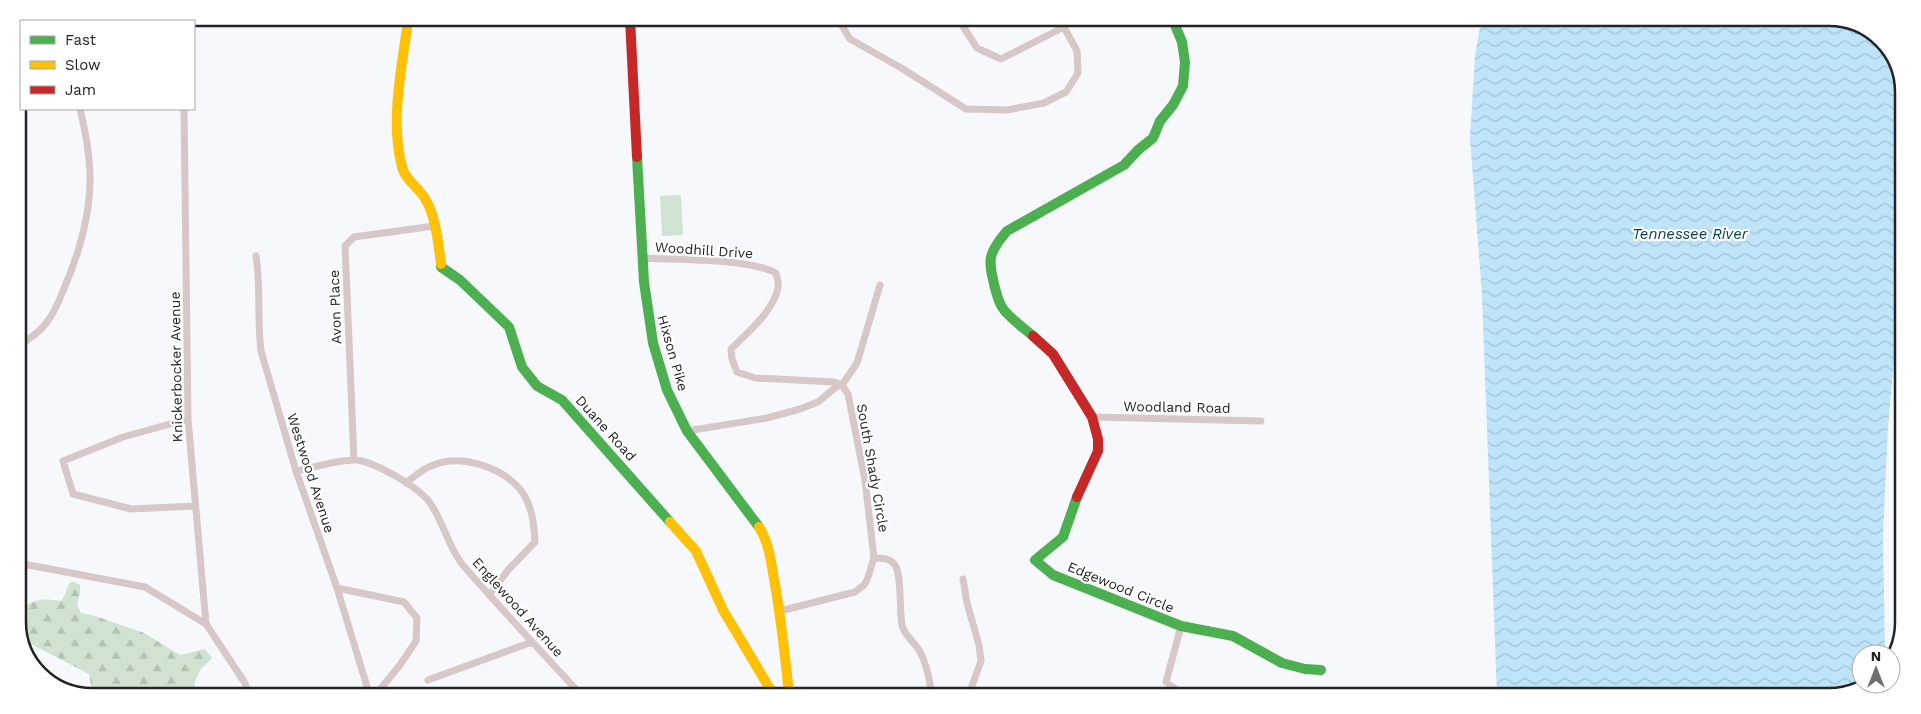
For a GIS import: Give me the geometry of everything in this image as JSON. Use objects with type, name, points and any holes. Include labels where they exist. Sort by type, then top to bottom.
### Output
[{"type":"street","name":"Duane Road","points":[[407,26],[397,122],[399,157],[404,173],[426,198],[437,235],[441,267],[460,280],[509,326],[522,367],[537,386],[562,400],[696,551],[723,610],[769,688]]},
{"type":"street","name":"Hixson Pike","points":[[630,26],[643,258],[647,310],[653,343],[667,390],[687,431],[746,508],[764,535],[770,550],[780,611],[788,688]]},
{"type":"street","points":[[842,26],[850,39],[903,69],[966,109],[1008,110],[1044,103],[1066,92],[1078,73],[1077,51],[1064,28],[1001,59],[978,48],[963,26]]},
{"type":"street","points":[[1092,417],[1053,354],[1004,310],[996,294],[989,264],[1000,239],[1007,231],[1124,165],[1153,138],[1160,121],[1173,105],[1183,86],[1185,62],[1182,42],[1175,26]]},
{"type":"street","points":[[26,340],[38,332],[48,320],[71,272],[86,222],[90,174],[84,122],[80,110]]},
{"type":"street","name":"Knickerbocker Avenue","points":[[184,110],[188,419],[206,624]]},
{"type":"street","name":"Avon Place","points":[[354,460],[345,246],[354,237],[434,226]]},
{"type":"street","name":"Westwood Avenue","points":[[256,256],[260,295],[259,331],[261,351],[296,471],[337,588],[367,688]]},
{"type":"street","name":"Woodhill Drive","points":[[643,258],[739,263],[766,267],[776,273],[779,286],[775,298],[763,316],[731,349],[732,359],[737,372],[755,378],[834,382],[842,385]]},
{"type":"street","points":[[687,431],[766,418],[800,409],[818,402],[836,387],[842,385],[857,363],[880,285]]},
{"type":"street","name":"South Shady Circle","points":[[780,611],[855,592],[867,580],[874,558],[865,480],[848,394],[842,385]]},
{"type":"street","name":"Woodland Road","points":[[1092,417],[1261,421]]},
{"type":"street","name":"Edgewood Circle","points":[[1092,417],[1098,439],[1098,451],[1077,497],[1066,532],[1063,537],[1036,560],[1054,574],[1181,626],[1166,682],[1174,688]]},
{"type":"street","points":[[188,419],[123,437],[63,461],[74,494],[131,509],[195,506]]},
{"type":"street","name":"Englewood Avenue","points":[[296,471],[354,460],[378,466],[406,483],[430,502],[459,560],[574,688]]},
{"type":"street","points":[[406,483],[430,466],[445,462],[476,462],[493,469],[519,488],[530,508],[534,522],[535,542],[508,570],[489,595]]},
{"type":"street","points":[[874,558],[884,558],[893,563],[898,571],[902,628],[920,651],[927,667],[931,688]]},
{"type":"street","points":[[26,565],[145,587],[206,624],[246,688]]},
{"type":"street","points":[[963,579],[981,660],[973,688]]},
{"type":"street","points":[[337,588],[404,602],[417,618],[416,641],[381,688]]},
{"type":"street","points":[[1181,626],[1233,636],[1282,663],[1305,670],[1321,670]]},
{"type":"street","points":[[428,680],[532,642]]},
{"type":"green space","points":[[681,195],[683,235],[662,236],[660,196]]},
{"type":"green space","points":[[72,581],[80,585],[77,605],[81,613],[144,633],[180,655],[205,649],[212,658],[200,670],[194,684],[196,688],[91,688],[89,674],[30,644],[26,626],[26,606],[38,600],[61,601]]},
{"type":"water","name":"Tennessee River","points":[[1480,26],[1829,26],[1850,30],[1865,37],[1886,59],[1895,88],[1895,348],[1888,427],[1883,535],[1885,644],[1851,644],[1851,684],[1829,688],[1497,688],[1482,295],[1470,138],[1475,56]]},
{"type":"traffic: fast","points":[[1033,336],[1011,317],[999,303],[990,264],[993,252],[1007,231],[1124,165],[1153,138],[1160,121],[1173,105],[1183,86],[1185,62],[1182,42],[1175,26]]},
{"type":"traffic: fast","points":[[637,157],[644,282],[653,343],[667,390],[687,431],[759,527]]},
{"type":"traffic: fast","points":[[441,264],[441,267],[460,280],[509,327],[522,367],[537,386],[562,400],[670,522]]},
{"type":"traffic: fast","points":[[1077,497],[1063,537],[1035,560],[1053,575],[1181,626],[1233,636],[1282,663],[1305,669],[1321,670]]},
{"type":"traffic: slow","points":[[407,26],[398,96],[397,134],[399,153],[405,174],[422,193],[428,204],[436,229],[441,264]]},
{"type":"traffic: slow","points":[[670,522],[696,551],[723,610],[769,688]]},
{"type":"traffic: slow","points":[[759,527],[767,546],[772,566],[788,688]]},
{"type":"traffic: jam","points":[[630,26],[637,157]]},
{"type":"traffic: jam","points":[[1033,336],[1053,354],[1092,417],[1098,439],[1098,451],[1077,497]]}]
